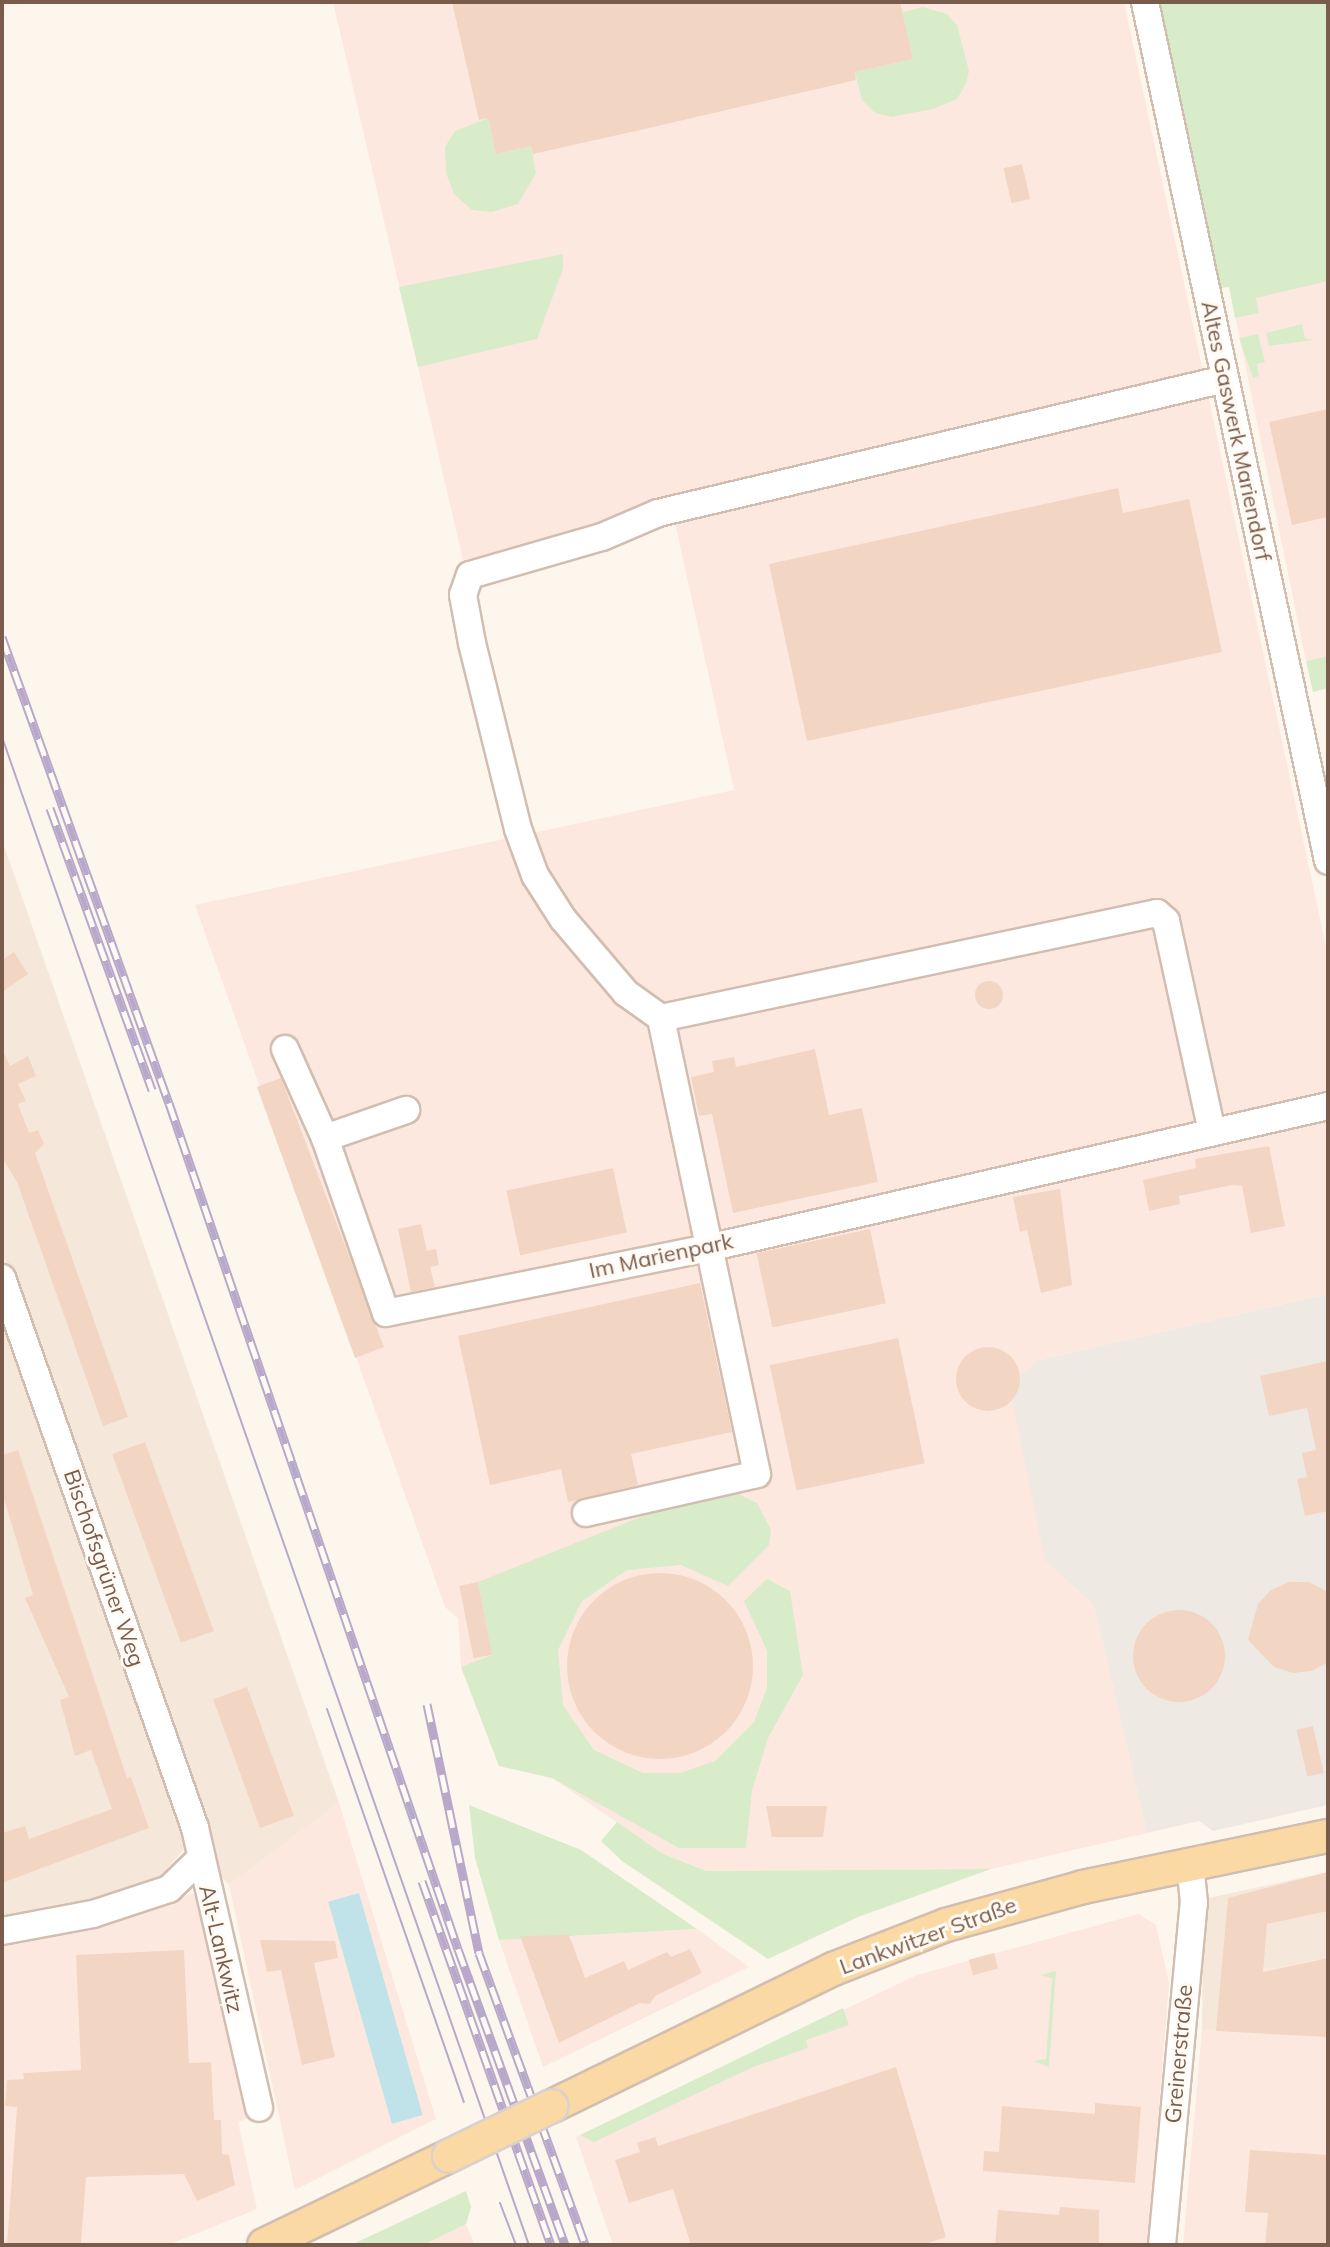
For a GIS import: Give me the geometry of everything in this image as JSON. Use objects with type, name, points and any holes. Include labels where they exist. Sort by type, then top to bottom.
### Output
[{"type":"main road","name":"Lankwitzer Straße","points":[[269,2244],[884,1948],[997,1909],[1190,1863],[1328,1836]]},
{"type":"street","name":"Altes Gaswerk Mariendorf","points":[[1145,2],[1328,861]]},
{"type":"street","points":[[586,1513],[757,1474],[661,1018],[626,993],[563,919],[535,875],[518,829],[472,643],[463,595],[470,575],[602,537],[658,513],[1225,379]]},
{"type":"street","points":[[661,1018],[1157,913],[1166,921],[1212,1132]]},
{"type":"street","name":"Im Marienpark","points":[[285,1049],[325,1138],[386,1313],[709,1254],[736,1241],[1328,1106]]},
{"type":"street","points":[[325,1138],[406,1110]]},
{"type":"street","name":"Bischofsgrüner Weg","points":[[2,1278],[191,1815],[200,1859]]},
{"type":"street","name":"Alt-Lankwitz","points":[[2,1931],[93,1914],[169,1889],[200,1859]]},
{"type":"street","name":"Alt-Lankwitz","points":[[200,1859],[259,2108]]},
{"type":"street","name":"Greinerstraße","points":[[1162,2245],[1194,1903],[1190,1863]]},
{"type":"shaded area","points":[[333,2],[1124,2],[1328,956],[1328,1294],[1039,1360],[1045,1561],[1094,1605],[1147,1833],[991,1869],[708,1871],[663,1854],[552,1778],[499,1766],[461,1667],[458,1618],[445,1607],[195,905],[734,790],[675,523],[463,560]]},
{"type":"shaded area","points":[[1328,264],[1328,656],[1306,661],[1229,286]]},
{"type":"shaded area","points":[[2,840],[339,1803],[229,1885],[212,1866],[2,1251]]},
{"type":"shaded area","points":[[1328,1294],[1328,1805],[1213,1831],[1199,1821],[1147,1833],[1094,1605],[1045,1561],[1009,1384],[1039,1360]]},
{"type":"shaded area","points":[[2,1304],[185,1824],[187,1846],[160,1876],[85,1904],[2,1919]]},
{"type":"shaded area","points":[[339,1803],[436,2119],[295,2190],[229,1885]]},
{"type":"shaded area","points":[[1328,1872],[1328,1991],[1317,1960],[1275,1969],[1251,1967],[1246,2033],[1202,2030],[1204,1899]]},
{"type":"shaded area","points":[[195,1893],[203,1907],[252,2117],[238,2122],[257,2209],[168,2245],[2,2245],[2,1940],[90,1924]]},
{"type":"shaded area","points":[[1138,1914],[1156,1925],[1169,1983],[1148,2245],[613,2245],[576,2137],[917,1975]]},
{"type":"shaded area","points":[[697,1929],[749,1967],[543,2067],[499,1940]]},
{"type":"shaded area","points":[[1318,1960],[1328,1991],[1328,2245],[1183,2245],[1202,2030],[1246,2033],[1251,1966],[1275,1969]]},
{"type":"shaded area","points":[[471,2207],[466,2224],[475,2245],[393,2245]]},
{"type":"green space","points":[[1160,2],[1328,2],[1328,281],[1256,298],[1259,313],[1235,318],[1229,287],[1220,288]]},
{"type":"green space","points":[[923,7],[947,14],[957,25],[969,71],[966,84],[957,99],[933,109],[891,117],[875,113],[862,100],[855,72],[913,59],[902,12]]},
{"type":"green space","points":[[488,118],[496,154],[531,146],[536,173],[518,204],[492,212],[472,210],[454,194],[446,173],[445,147],[455,131]]},
{"type":"green space","points":[[563,254],[563,269],[537,339],[418,367],[399,287]]},
{"type":"green space","points":[[1302,324],[1305,338],[1314,340],[1269,346],[1266,333]]},
{"type":"green space","points":[[1258,334],[1265,362],[1257,364],[1259,376],[1253,378],[1239,338]]},
{"type":"green space","points":[[1328,656],[1328,688],[1313,692],[1306,661]]},
{"type":"green space","points":[[734,1492],[757,1503],[771,1530],[769,1545],[728,1586],[681,1565],[627,1570],[582,1601],[558,1650],[563,1705],[594,1750],[643,1773],[680,1773],[715,1761],[754,1722],[767,1688],[767,1651],[744,1601],[767,1579],[790,1591],[803,1675],[768,1738],[752,1791],[746,1848],[679,1848],[552,1778],[499,1766],[461,1667],[492,1655],[478,1582],[648,1514]]},
{"type":"green space","points":[[469,1805],[581,1850],[697,1929],[499,1940],[475,1858]]},
{"type":"green space","points":[[617,1822],[663,1854],[707,1871],[991,1869],[858,1917],[768,1959],[622,1861],[601,1841]]},
{"type":"green space","points":[[1056,1971],[1049,2067],[1033,2061],[1046,2059],[1052,1978],[1040,1975]]},
{"type":"green space","points":[[843,2008],[849,2025],[806,2040],[808,2048],[753,2067],[594,2142],[580,2135]]},
{"type":"green space","points":[[466,2191],[471,2207],[466,2224],[423,2245],[351,2245]]},
{"type":"water","points":[[359,1893],[423,2115],[392,2124],[328,1902]]},
{"type":"building","points":[[452,2],[900,2],[913,59],[855,72],[856,80],[649,128],[533,154],[531,146],[496,154],[488,118],[479,120]]},
{"type":"building","points":[[1022,164],[1030,199],[1012,203],[1003,168]]},
{"type":"building","points":[[1328,409],[1328,517],[1292,525],[1269,422]]},
{"type":"building","points":[[1118,488],[1123,513],[1189,499],[1222,652],[807,741],[769,564]]},
{"type":"building","points":[[14,952],[28,974],[2,992],[2,960]]},
{"type":"building","points":[[989,981],[999,985],[1003,995],[999,1005],[989,1009],[979,1005],[975,995],[979,985]]},
{"type":"building","points":[[2,1049],[10,1066],[28,1056],[36,1076],[18,1084],[26,1101],[18,1104],[29,1133],[38,1130],[44,1144],[35,1153],[128,1417],[103,1426],[17,1182],[2,1157]]},
{"type":"building","points":[[815,1049],[829,1115],[862,1108],[878,1182],[733,1213],[712,1114],[699,1116],[691,1077],[714,1072],[712,1061],[734,1057],[736,1067]]},
{"type":"building","points":[[281,1078],[384,1347],[355,1358],[257,1087]]},
{"type":"building","points":[[1269,1146],[1285,1226],[1251,1233],[1242,1186],[1232,1185],[1179,1196],[1180,1204],[1149,1211],[1143,1180],[1196,1168],[1195,1159]]},
{"type":"building","points":[[613,1168],[627,1233],[520,1255],[506,1191]]},
{"type":"building","points":[[1060,1189],[1072,1285],[1041,1293],[1027,1230],[1020,1232],[1013,1197]]},
{"type":"building","points":[[421,1224],[427,1251],[436,1249],[439,1265],[430,1267],[435,1287],[411,1292],[398,1229]]},
{"type":"building","points":[[870,1229],[886,1303],[772,1327],[757,1253]]},
{"type":"building","points":[[700,1283],[732,1432],[631,1454],[638,1485],[568,1502],[561,1469],[490,1485],[458,1336]]},
{"type":"building","points":[[898,1338],[925,1463],[796,1490],[770,1365]]},
{"type":"building","points":[[988,1347],[1011,1356],[1020,1379],[1011,1402],[988,1411],[965,1402],[956,1379],[965,1356]]},
{"type":"building","points":[[1328,1361],[1328,1511],[1305,1516],[1297,1479],[1307,1477],[1302,1453],[1316,1450],[1307,1408],[1269,1416],[1260,1376]]},
{"type":"building","points":[[145,1442],[214,1631],[181,1643],[112,1454]]},
{"type":"building","points":[[18,1450],[127,1778],[131,1777],[149,1828],[2,1883],[2,1833],[25,1826],[29,1839],[112,1809],[91,1750],[75,1756],[60,1700],[69,1697],[25,1598],[33,1595],[2,1492],[2,1455]]},
{"type":"building","points":[[660,1573],[696,1580],[726,1600],[746,1630],[753,1666],[746,1702],[726,1732],[696,1752],[660,1759],[624,1752],[594,1732],[574,1702],[567,1666],[574,1630],[594,1600],[624,1580]]},
{"type":"building","points":[[478,1582],[492,1655],[473,1658],[459,1586]]},
{"type":"building","points":[[1289,1582],[1309,1582],[1328,1592],[1328,1662],[1312,1671],[1293,1673],[1274,1667],[1248,1640],[1258,1604],[1271,1590]]},
{"type":"building","points":[[1170,1610],[1188,1610],[1205,1617],[1218,1630],[1225,1656],[1218,1682],[1205,1695],[1188,1702],[1170,1702],[1153,1695],[1140,1682],[1133,1665],[1133,1647],[1140,1630],[1153,1617]]},
{"type":"building","points":[[247,1687],[294,1816],[260,1828],[213,1699]]},
{"type":"building","points":[[1313,1726],[1324,1773],[1307,1777],[1296,1730]]},
{"type":"building","points":[[766,1806],[827,1806],[823,1837],[772,1837]]},
{"type":"building","points":[[1328,1872],[1328,1911],[1267,1924],[1263,1972],[1328,1958],[1328,2037],[1216,2031],[1228,1898]]},
{"type":"building","points":[[569,1935],[585,1978],[624,1961],[628,1970],[667,1952],[671,1957],[690,1949],[702,1973],[655,1996],[650,2004],[640,2003],[559,2043],[520,1936]]},
{"type":"building","points":[[260,1940],[335,1941],[338,1958],[314,1963],[335,2057],[302,2065],[281,1970],[267,1972]]},
{"type":"building","points":[[184,1950],[189,2063],[211,2062],[214,2120],[221,2120],[222,2154],[229,2155],[235,2185],[197,2201],[184,2174],[86,2177],[81,2243],[7,2245],[17,2107],[5,2106],[7,2080],[24,2079],[23,2073],[81,2070],[76,1955]]},
{"type":"building","points":[[994,1953],[998,1968],[973,1975],[969,1960]]},
{"type":"building","points":[[896,2067],[946,2237],[922,2245],[691,2245],[673,2189],[629,2203],[615,2160],[640,2152],[637,2143],[655,2137],[658,2146]]},
{"type":"building","points":[[1095,2103],[1141,2107],[1135,2183],[983,2171],[984,2151],[999,2152],[1002,2106],[1095,2114]]},
{"type":"building","points":[[1250,2150],[1328,2155],[1328,2245],[1265,2245],[1268,2213],[1245,2212]]},
{"type":"building","points":[[1060,2207],[1099,2210],[1099,2245],[995,2245],[998,2210],[1059,2215]]},
{"type":"tram line","points":[[2,737],[529,2245]]},
{"type":"tram line","points":[[327,1709],[464,2102]]},
{"type":"tram line","points":[[500,2203],[516,2245]]},
{"type":"railway","points":[[2,637],[169,1103],[458,1949],[565,2245]]},
{"type":"railway","points":[[50,808],[152,1090]]},
{"type":"railway","points":[[427,1704],[479,1953],[585,2245]]},
{"type":"railway","points":[[422,1881],[551,2245]]}]
